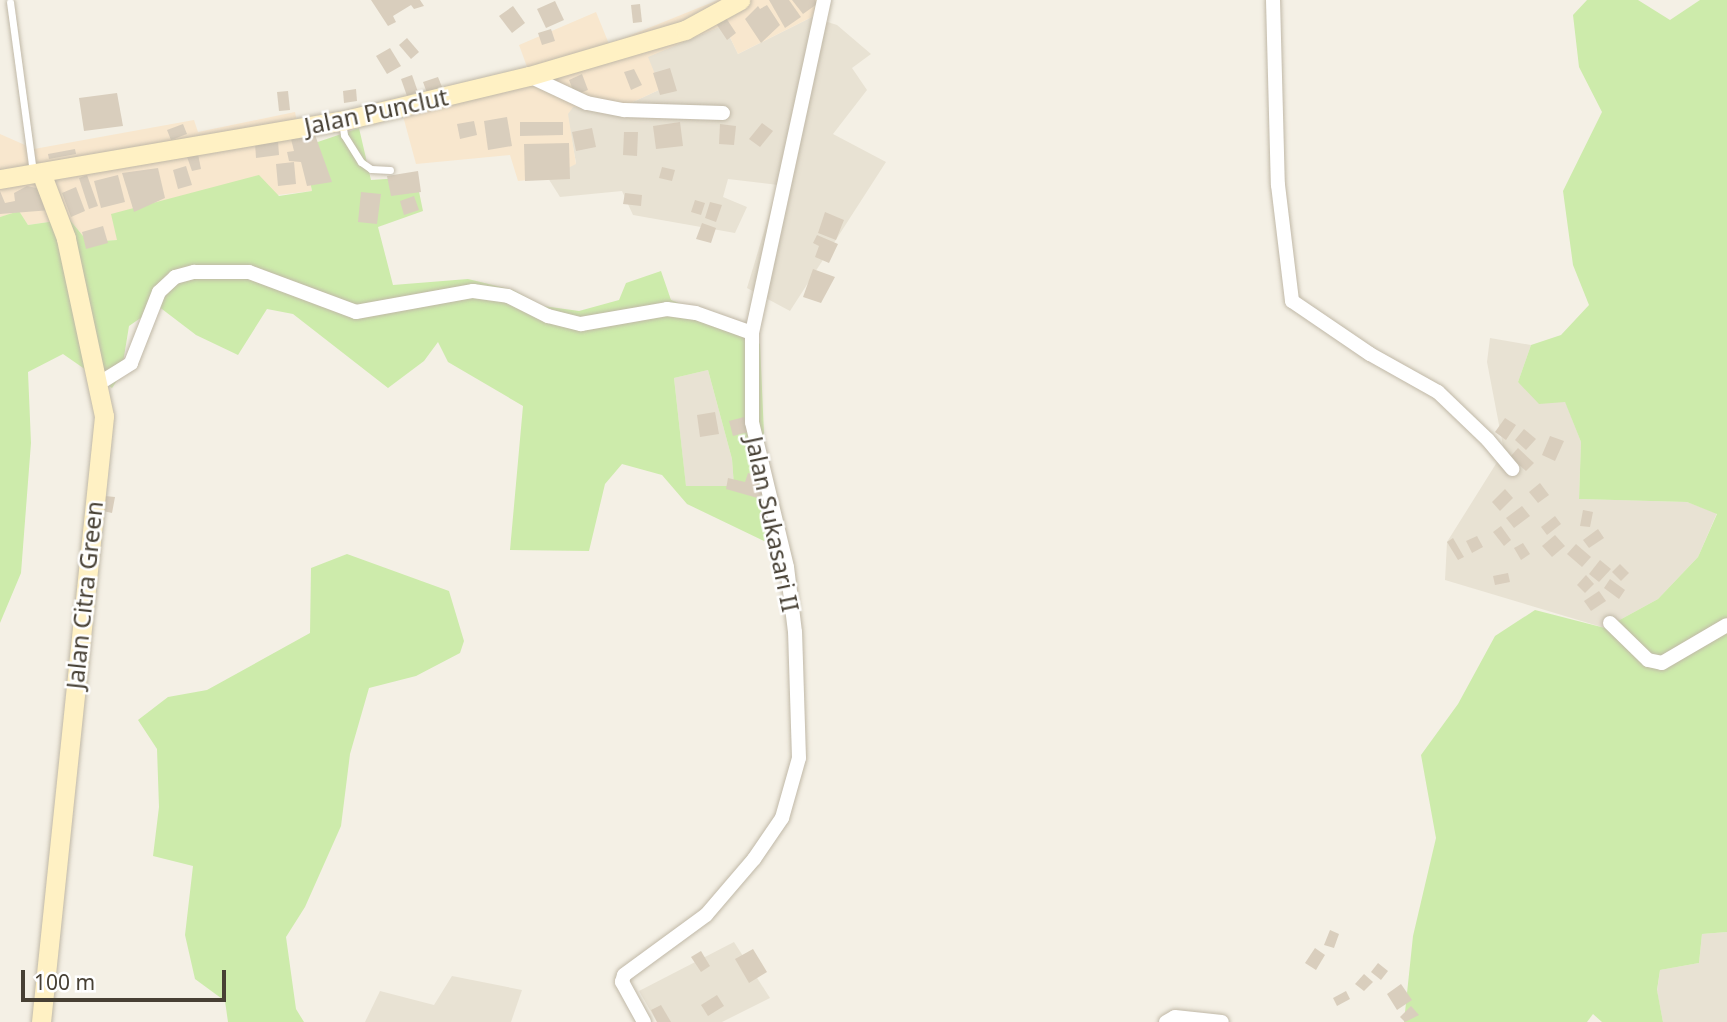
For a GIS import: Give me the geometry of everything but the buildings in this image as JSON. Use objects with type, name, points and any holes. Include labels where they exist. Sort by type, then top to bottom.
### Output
[{"type":"street","name":"Jalan Punclut","points":[[0,179],[38,176],[341,121],[529,76],[685,30],[740,0]]},
{"type":"street","name":"Jalan Sukasari II","points":[[643,1022],[622,982],[624,975],[706,915],[747,869],[782,818],[799,758],[795,632],[787,567],[752,422],[752,333],[824,0]]},
{"type":"street","points":[[1273,0],[1279,185],[1292,301],[1370,354],[1438,392],[1488,440],[1511,469]]},
{"type":"street","points":[[529,76],[587,103],[624,110],[723,113]]},
{"type":"street","name":"Jalan Citra Green","points":[[38,176],[66,239],[104,416],[41,1022]]},
{"type":"street","points":[[98,384],[131,363],[159,292],[175,277],[194,272],[249,272],[356,312],[472,291],[508,296],[548,316],[581,324],[667,309],[696,313],[752,333]]},
{"type":"street","points":[[1610,623],[1648,660],[1662,663],[1727,625]]},
{"type":"street","points":[[1166,1022],[1175,1017],[1222,1022]]},
{"type":"lane","points":[[10,2],[38,176]]},
{"type":"lane","points":[[341,121],[344,135],[361,162],[372,169],[390,170]]},
{"type":"shaded area","points":[[718,0],[818,0],[812,17],[738,54],[724,25],[648,57],[661,89],[620,108],[573,107],[568,114],[576,164],[548,178],[518,181],[510,155],[416,164],[403,116],[533,83],[519,45],[596,12],[609,44]]},
{"type":"shaded area","points":[[812,17],[837,25],[871,54],[852,68],[867,90],[833,134],[886,162],[790,311],[747,288],[778,185],[728,179],[723,197],[747,207],[735,233],[633,215],[622,191],[560,197],[548,178],[576,163],[567,114],[573,107],[620,108],[661,89],[647,57],[724,25],[738,54]]},
{"type":"shaded area","points":[[295,112],[312,191],[112,214],[118,240],[88,242],[69,219],[28,225],[19,212],[0,217],[0,134],[34,149],[194,120],[198,132]]},
{"type":"shaded area","points":[[1490,338],[1531,345],[1518,382],[1565,401],[1581,442],[1579,499],[1687,502],[1717,513],[1698,557],[1658,599],[1605,628],[1445,580],[1447,542],[1504,451],[1487,362]]},
{"type":"shaded area","points":[[708,370],[732,459],[734,486],[686,487],[674,378]]},
{"type":"shaded area","points":[[1727,932],[1727,1022],[1663,1022],[1657,991],[1660,970],[1699,963],[1702,934]]},
{"type":"shaded area","points":[[734,942],[770,998],[722,1022],[657,1022],[639,991]]},
{"type":"shaded area","points":[[452,976],[522,990],[511,1022],[365,1022],[380,991],[434,1005]]},
{"type":"green space","points":[[1587,0],[1638,0],[1670,20],[1700,0],[1727,0],[1727,932],[1702,934],[1699,963],[1660,970],[1657,990],[1663,1022],[1602,1022],[1593,1014],[1587,1022],[1404,1022],[1413,936],[1436,838],[1421,755],[1458,704],[1495,636],[1535,610],[1605,628],[1658,599],[1698,557],[1717,514],[1687,502],[1579,499],[1581,442],[1565,402],[1539,404],[1518,382],[1531,345],[1561,335],[1589,305],[1573,265],[1563,191],[1602,112],[1579,67],[1573,15]]},
{"type":"green space","points":[[359,128],[371,180],[416,177],[423,211],[378,227],[393,285],[468,279],[513,290],[543,306],[579,311],[619,300],[626,283],[661,271],[671,300],[742,327],[760,344],[766,479],[785,551],[687,504],[662,475],[622,464],[605,484],[589,551],[510,550],[523,406],[448,362],[438,342],[424,361],[388,388],[293,314],[267,309],[238,355],[196,335],[158,306],[129,326],[121,375],[112,388],[63,354],[28,372],[31,443],[21,573],[0,623],[0,217],[19,211],[28,225],[69,219],[88,242],[117,240],[111,214],[259,175],[279,196],[312,191],[303,147]],"holes":[[[708,370],[732,459],[734,486],[686,486],[674,378]]]},
{"type":"green space","points":[[347,554],[449,591],[464,641],[460,653],[416,676],[369,688],[350,754],[341,826],[305,907],[286,937],[296,1009],[304,1022],[228,1022],[225,1001],[195,979],[185,935],[193,866],[153,856],[159,807],[157,749],[138,720],[168,697],[207,690],[310,633],[311,568]]}]
